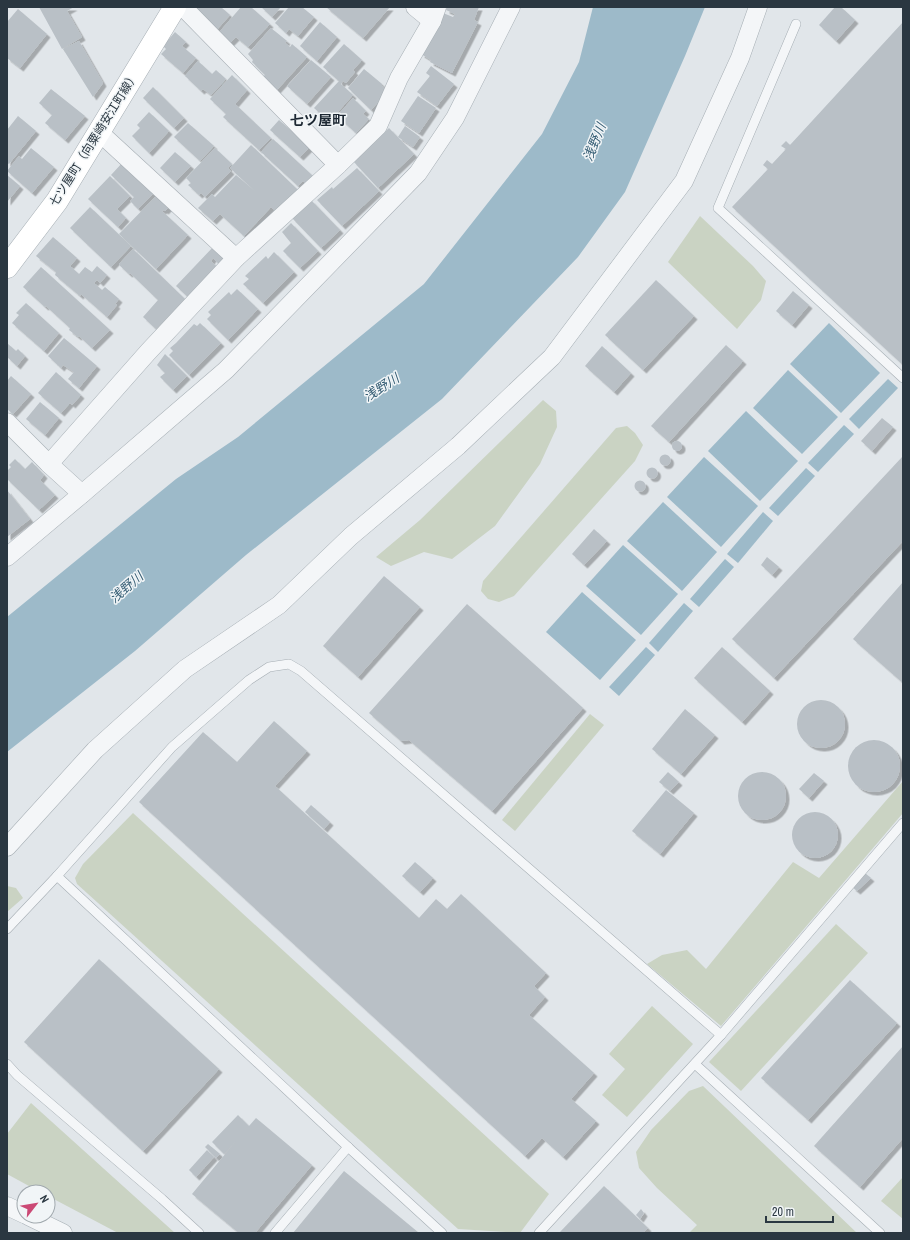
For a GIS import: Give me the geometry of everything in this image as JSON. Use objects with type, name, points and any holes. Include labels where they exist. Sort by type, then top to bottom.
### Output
[{"type":"main road","name":"七ツ屋町（向粟崎安江町線）","points":[[7,267],[57,201],[175,7]]},
{"type":"street","points":[[183,7],[338,165]]},
{"type":"street","points":[[49,464],[148,352],[236,258],[338,165],[378,126],[399,78],[434,14],[415,7]]},
{"type":"street","points":[[7,557],[226,370],[418,173],[455,118],[511,7]]},
{"type":"street","points":[[7,847],[95,750],[185,669],[279,605],[351,536],[458,446],[552,357],[684,181],[740,58],[758,7]]},
{"type":"street","points":[[99,132],[236,258]]},
{"type":"street","points":[[7,422],[49,464],[82,494]]},
{"type":"street","points":[[44,1224],[63,1233]]},
{"type":"lane","points":[[796,24],[718,208],[903,378]]},
{"type":"lane","points":[[7,929],[57,876],[172,747],[249,680],[268,667],[289,664],[302,671],[721,1036]]},
{"type":"lane","points":[[539,1233],[721,1036],[903,823]]},
{"type":"lane","points":[[57,876],[348,1148],[442,1233]]},
{"type":"lane","points":[[7,1064],[199,1233]]},
{"type":"lane","points":[[695,1064],[880,1233]]},
{"type":"lane","points":[[275,1233],[348,1148]]},
{"type":"green space","points":[[700,216],[753,266],[766,281],[761,300],[737,329],[668,262]]},
{"type":"green space","points":[[543,400],[556,411],[557,427],[540,464],[495,526],[452,559],[424,552],[391,566],[376,557],[420,520]]},
{"type":"green space","points":[[627,426],[635,433],[643,445],[635,461],[514,596],[499,602],[488,599],[481,591],[483,581],[616,428]]},
{"type":"green space","points":[[590,714],[604,725],[515,831],[502,820]]},
{"type":"green space","points":[[903,781],[903,813],[721,1026],[647,964],[662,955],[687,950],[706,969],[793,862],[819,878]]},
{"type":"green space","points":[[133,813],[549,1194],[520,1233],[458,1229],[77,884],[75,878],[83,864]]},
{"type":"green space","points":[[7,886],[16,888],[23,898],[7,912]]},
{"type":"green space","points":[[836,924],[868,953],[741,1091],[709,1062]]},
{"type":"green space","points":[[652,1006],[693,1044],[627,1117],[602,1095],[625,1069],[609,1054]]},
{"type":"green space","points":[[703,1086],[857,1233],[689,1233],[697,1225],[657,1188],[639,1168],[636,1152],[651,1130],[689,1091]]},
{"type":"green space","points":[[31,1103],[175,1233],[118,1233],[56,1200],[56,1184],[25,1184],[7,1174],[7,1134]]},
{"type":"green space","points":[[903,1177],[903,1219],[881,1201]]},
{"type":"water","name":"浅野川","points":[[593,7],[705,7],[625,192],[578,257],[442,399],[246,555],[135,651],[7,752],[7,617],[176,479],[238,437],[424,284],[542,134],[579,62]]},
{"type":"water","points":[[829,323],[880,373],[841,413],[790,364]]},
{"type":"water","points":[[788,370],[838,417],[802,454],[753,408]]},
{"type":"water","points":[[888,379],[898,388],[859,429],[849,419]]},
{"type":"water","points":[[746,411],[798,461],[760,501],[708,451]]},
{"type":"water","points":[[844,425],[854,434],[818,472],[808,463]]},
{"type":"water","points":[[704,457],[758,506],[721,547],[667,497]]},
{"type":"water","points":[[806,468],[815,476],[778,516],[769,508]]},
{"type":"water","points":[[663,502],[717,552],[682,591],[627,541]]},
{"type":"water","points":[[763,512],[773,521],[738,563],[727,554]]},
{"type":"water","points":[[623,545],[678,594],[641,635],[586,586]]},
{"type":"water","points":[[725,559],[734,567],[699,607],[690,599]]},
{"type":"water","points":[[582,592],[636,640],[600,680],[546,632]]},
{"type":"water","points":[[684,603],[693,611],[658,652],[649,643]]},
{"type":"water","points":[[646,647],[655,655],[619,696],[609,687]]},
{"type":"building","points":[[39,7],[74,7],[67,11],[82,37],[62,49]]},
{"type":"building","points":[[194,7],[221,7],[230,15],[214,33]]},
{"type":"building","points":[[241,7],[251,7],[270,24],[248,47],[236,37],[227,46],[216,36]]},
{"type":"building","points":[[261,7],[281,7],[272,17]]},
{"type":"building","points":[[289,7],[302,7],[314,17],[298,36],[289,29],[286,33],[275,23]]},
{"type":"building","points":[[326,7],[390,7],[363,38]]},
{"type":"building","points":[[447,7],[479,7],[474,20],[478,22],[452,73],[430,62],[431,60],[421,54],[443,13],[453,17],[455,14],[446,10]]},
{"type":"building","points":[[835,7],[841,7],[855,20],[836,41],[819,25]]},
{"type":"building","points":[[18,9],[47,34],[20,68],[7,58],[7,22]]},
{"type":"building","points":[[320,22],[337,37],[317,61],[300,46]]},
{"type":"building","points":[[903,22],[903,365],[732,207],[768,169],[763,165],[767,160],[772,164],[786,149],[781,146],[786,141],[790,145]]},
{"type":"building","points":[[271,28],[287,41],[285,43],[290,47],[292,44],[307,57],[276,91],[262,77],[265,75],[252,62],[253,60],[248,54]]},
{"type":"building","points":[[175,32],[186,42],[182,46],[196,58],[183,73],[161,54],[166,49],[163,46]]},
{"type":"building","points":[[79,41],[103,83],[93,97],[63,49]]},
{"type":"building","points":[[344,44],[362,60],[353,70],[355,72],[346,83],[343,81],[341,84],[353,95],[329,122],[314,108],[339,81],[323,67]]},
{"type":"building","points":[[311,60],[331,77],[307,104],[287,86]]},
{"type":"building","points":[[198,61],[212,74],[216,70],[226,79],[211,95],[203,89],[201,91],[185,76]]},
{"type":"building","points":[[431,66],[454,84],[437,106],[417,92],[430,76],[426,73]]},
{"type":"building","points":[[364,69],[388,91],[371,110],[348,88]]},
{"type":"building","points":[[232,75],[247,90],[235,104],[271,138],[259,150],[223,117],[226,114],[210,99]]},
{"type":"building","points":[[153,87],[184,118],[174,128],[143,98]]},
{"type":"building","points":[[51,89],[85,116],[65,140],[45,123],[52,115],[39,103]]},
{"type":"building","points":[[418,96],[436,108],[419,133],[401,121]]},
{"type":"building","points":[[353,98],[366,111],[363,114],[369,119],[356,133],[337,116]]},
{"type":"building","points":[[149,112],[169,131],[149,153],[132,136],[140,128],[137,125]]},
{"type":"building","points":[[18,116],[36,131],[9,164],[7,163],[7,130]]},
{"type":"building","points":[[279,120],[310,147],[300,157],[270,130]]},
{"type":"building","points":[[188,123],[214,146],[200,161],[174,137]]},
{"type":"building","points":[[405,126],[420,137],[413,147],[398,137]]},
{"type":"building","points":[[389,128],[414,154],[378,188],[353,161]]},
{"type":"building","points":[[273,139],[313,176],[306,184],[303,181],[298,186],[261,152]]},
{"type":"building","points":[[251,145],[298,190],[276,211],[271,207],[244,236],[220,214],[213,221],[198,208],[212,194],[215,197],[236,175],[256,192],[230,168]]},
{"type":"building","points":[[31,148],[54,167],[32,193],[7,171],[19,156],[22,159]]},
{"type":"building","points":[[215,148],[232,164],[228,168],[231,171],[205,197],[201,193],[199,195],[188,185],[191,183],[186,178]]},
{"type":"building","points":[[175,152],[191,166],[175,182],[160,168]]},
{"type":"building","points":[[123,162],[156,191],[138,209],[130,201],[134,197],[111,175]]},
{"type":"building","points":[[357,168],[379,191],[342,226],[317,200],[332,187],[333,189]]},
{"type":"building","points":[[7,175],[20,186],[7,202]]},
{"type":"building","points":[[110,176],[130,196],[117,209],[126,218],[118,227],[88,199]]},
{"type":"building","points":[[159,193],[171,205],[165,211],[162,211],[188,235],[156,269],[119,234]]},
{"type":"building","points":[[311,200],[340,230],[321,248],[292,218]]},
{"type":"building","points":[[90,207],[131,246],[111,267],[70,228]]},
{"type":"building","points":[[291,223],[318,251],[300,268],[283,251],[291,243],[282,232]]},
{"type":"building","points":[[53,237],[77,258],[70,266],[79,274],[85,267],[92,272],[97,266],[107,275],[100,283],[97,280],[94,283],[102,290],[105,287],[119,299],[115,304],[117,305],[107,317],[81,294],[80,296],[55,275],[56,272],[36,256]]},
{"type":"building","points":[[214,246],[228,259],[221,266],[213,258],[211,261],[217,267],[188,297],[176,286]]},
{"type":"building","points":[[133,249],[185,299],[156,329],[143,317],[158,300],[130,273],[129,274],[119,265]]},
{"type":"building","points":[[274,252],[294,272],[263,303],[243,284],[249,279],[245,276],[266,256],[268,259]]},
{"type":"building","points":[[41,267],[110,330],[92,348],[79,336],[78,337],[69,330],[70,328],[23,287]]},
{"type":"building","points":[[656,280],[694,316],[643,370],[605,335]]},
{"type":"building","points":[[237,289],[258,309],[228,340],[207,319],[211,315],[208,312],[229,292],[231,295]]},
{"type":"building","points":[[793,291],[809,305],[792,325],[776,311]]},
{"type":"building","points":[[26,303],[59,333],[44,351],[12,323],[19,315],[16,313]]},
{"type":"building","points":[[200,323],[221,343],[189,375],[169,355],[173,351],[170,348],[194,324],[197,326]]},
{"type":"building","points":[[64,338],[97,366],[79,388],[68,379],[74,372],[63,365],[61,368],[48,356]]},
{"type":"building","points":[[7,343],[16,351],[18,349],[25,356],[17,366],[7,357]]},
{"type":"building","points":[[726,345],[743,361],[669,442],[651,426]]},
{"type":"building","points":[[602,346],[631,373],[614,392],[585,366]]},
{"type":"building","points":[[165,354],[187,376],[173,390],[160,377],[165,373],[157,365]]},
{"type":"building","points":[[56,372],[81,395],[72,405],[70,403],[61,413],[38,393]]},
{"type":"building","points":[[11,376],[31,394],[13,414],[7,409],[7,381]]},
{"type":"building","points":[[40,402],[59,418],[45,435],[26,419]]},
{"type":"building","points":[[882,418],[893,427],[872,451],[861,441]]},
{"type":"building","points":[[675,441],[679,441],[681,442],[681,450],[675,451],[672,448],[672,444]]},
{"type":"building","points":[[663,455],[667,455],[669,456],[669,464],[663,465],[660,462],[660,458]]},
{"type":"building","points":[[903,456],[903,541],[774,678],[732,639]]},
{"type":"building","points":[[15,459],[25,469],[32,462],[44,475],[40,480],[55,495],[39,510],[7,479],[7,471],[11,467],[9,465]]},
{"type":"building","points":[[650,468],[654,468],[656,469],[656,477],[650,478],[647,475],[647,471]]},
{"type":"building","points":[[638,481],[642,481],[644,482],[644,490],[638,491],[635,488],[635,484]]},
{"type":"building","points":[[7,490],[30,519],[7,537]]},
{"type":"building","points":[[594,529],[607,541],[584,565],[572,554]]},
{"type":"building","points":[[767,557],[779,567],[772,575],[761,565]]},
{"type":"building","points":[[384,576],[420,607],[358,677],[323,646]]},
{"type":"building","points":[[903,582],[903,683],[853,639]]},
{"type":"building","points":[[467,604],[583,708],[492,811],[409,740],[401,741],[369,713]]},
{"type":"building","points":[[722,647],[770,691],[742,722],[694,678]]},
{"type":"building","points":[[816,700],[826,700],[838,707],[845,719],[845,729],[838,741],[826,748],[816,748],[808,744],[801,737],[797,729],[797,719],[801,711],[808,704]]},
{"type":"building","points":[[685,709],[715,735],[681,774],[652,749]]},
{"type":"building","points":[[274,721],[307,751],[275,786],[419,918],[436,899],[447,909],[461,894],[546,973],[534,986],[545,997],[529,1015],[594,1073],[571,1099],[596,1121],[563,1157],[542,1138],[525,1156],[139,802],[203,732],[237,762]]},
{"type":"building","points":[[874,740],[884,742],[892,748],[898,756],[900,766],[898,776],[892,784],[884,790],[874,792],[864,790],[856,784],[850,776],[848,766],[850,756],[856,748],[864,742]]},
{"type":"building","points":[[668,772],[679,782],[670,791],[659,782]]},
{"type":"building","points":[[757,772],[767,772],[779,779],[786,791],[786,801],[779,813],[767,820],[757,820],[749,816],[742,809],[738,801],[738,791],[742,783],[749,776]]},
{"type":"building","points":[[814,773],[824,781],[809,798],[799,789]]},
{"type":"building","points":[[666,790],[694,813],[660,854],[632,831]]},
{"type":"building","points":[[311,805],[330,822],[324,829],[305,812]]},
{"type":"building","points":[[810,812],[820,812],[832,818],[837,826],[837,844],[832,852],[824,857],[810,858],[802,855],[795,848],[792,840],[792,830],[795,822],[802,815]]},
{"type":"building","points":[[415,862],[433,878],[420,892],[402,876]]},
{"type":"building","points":[[865,873],[871,878],[857,891],[852,887]]},
{"type":"building","points":[[99,959],[219,1069],[143,1151],[24,1042]]},
{"type":"building","points":[[850,980],[897,1023],[808,1120],[761,1078]]},
{"type":"building","points":[[903,1046],[903,1138],[860,1187],[814,1146]]},
{"type":"building","points":[[238,1115],[249,1126],[256,1118],[312,1165],[255,1233],[239,1233],[192,1194],[236,1141],[224,1154],[212,1142]]},
{"type":"building","points":[[208,1144],[220,1154],[216,1158],[205,1147]]},
{"type":"building","points":[[207,1150],[214,1157],[196,1177],[189,1170]]},
{"type":"building","points":[[344,1171],[419,1233],[293,1233]]},
{"type":"building","points":[[604,1186],[648,1228],[643,1233],[559,1233]]},
{"type":"building","points":[[641,1209],[644,1213],[640,1219],[636,1215]]},
{"type":"district","name":"七ツ屋町","points":[[318,120]]}]
